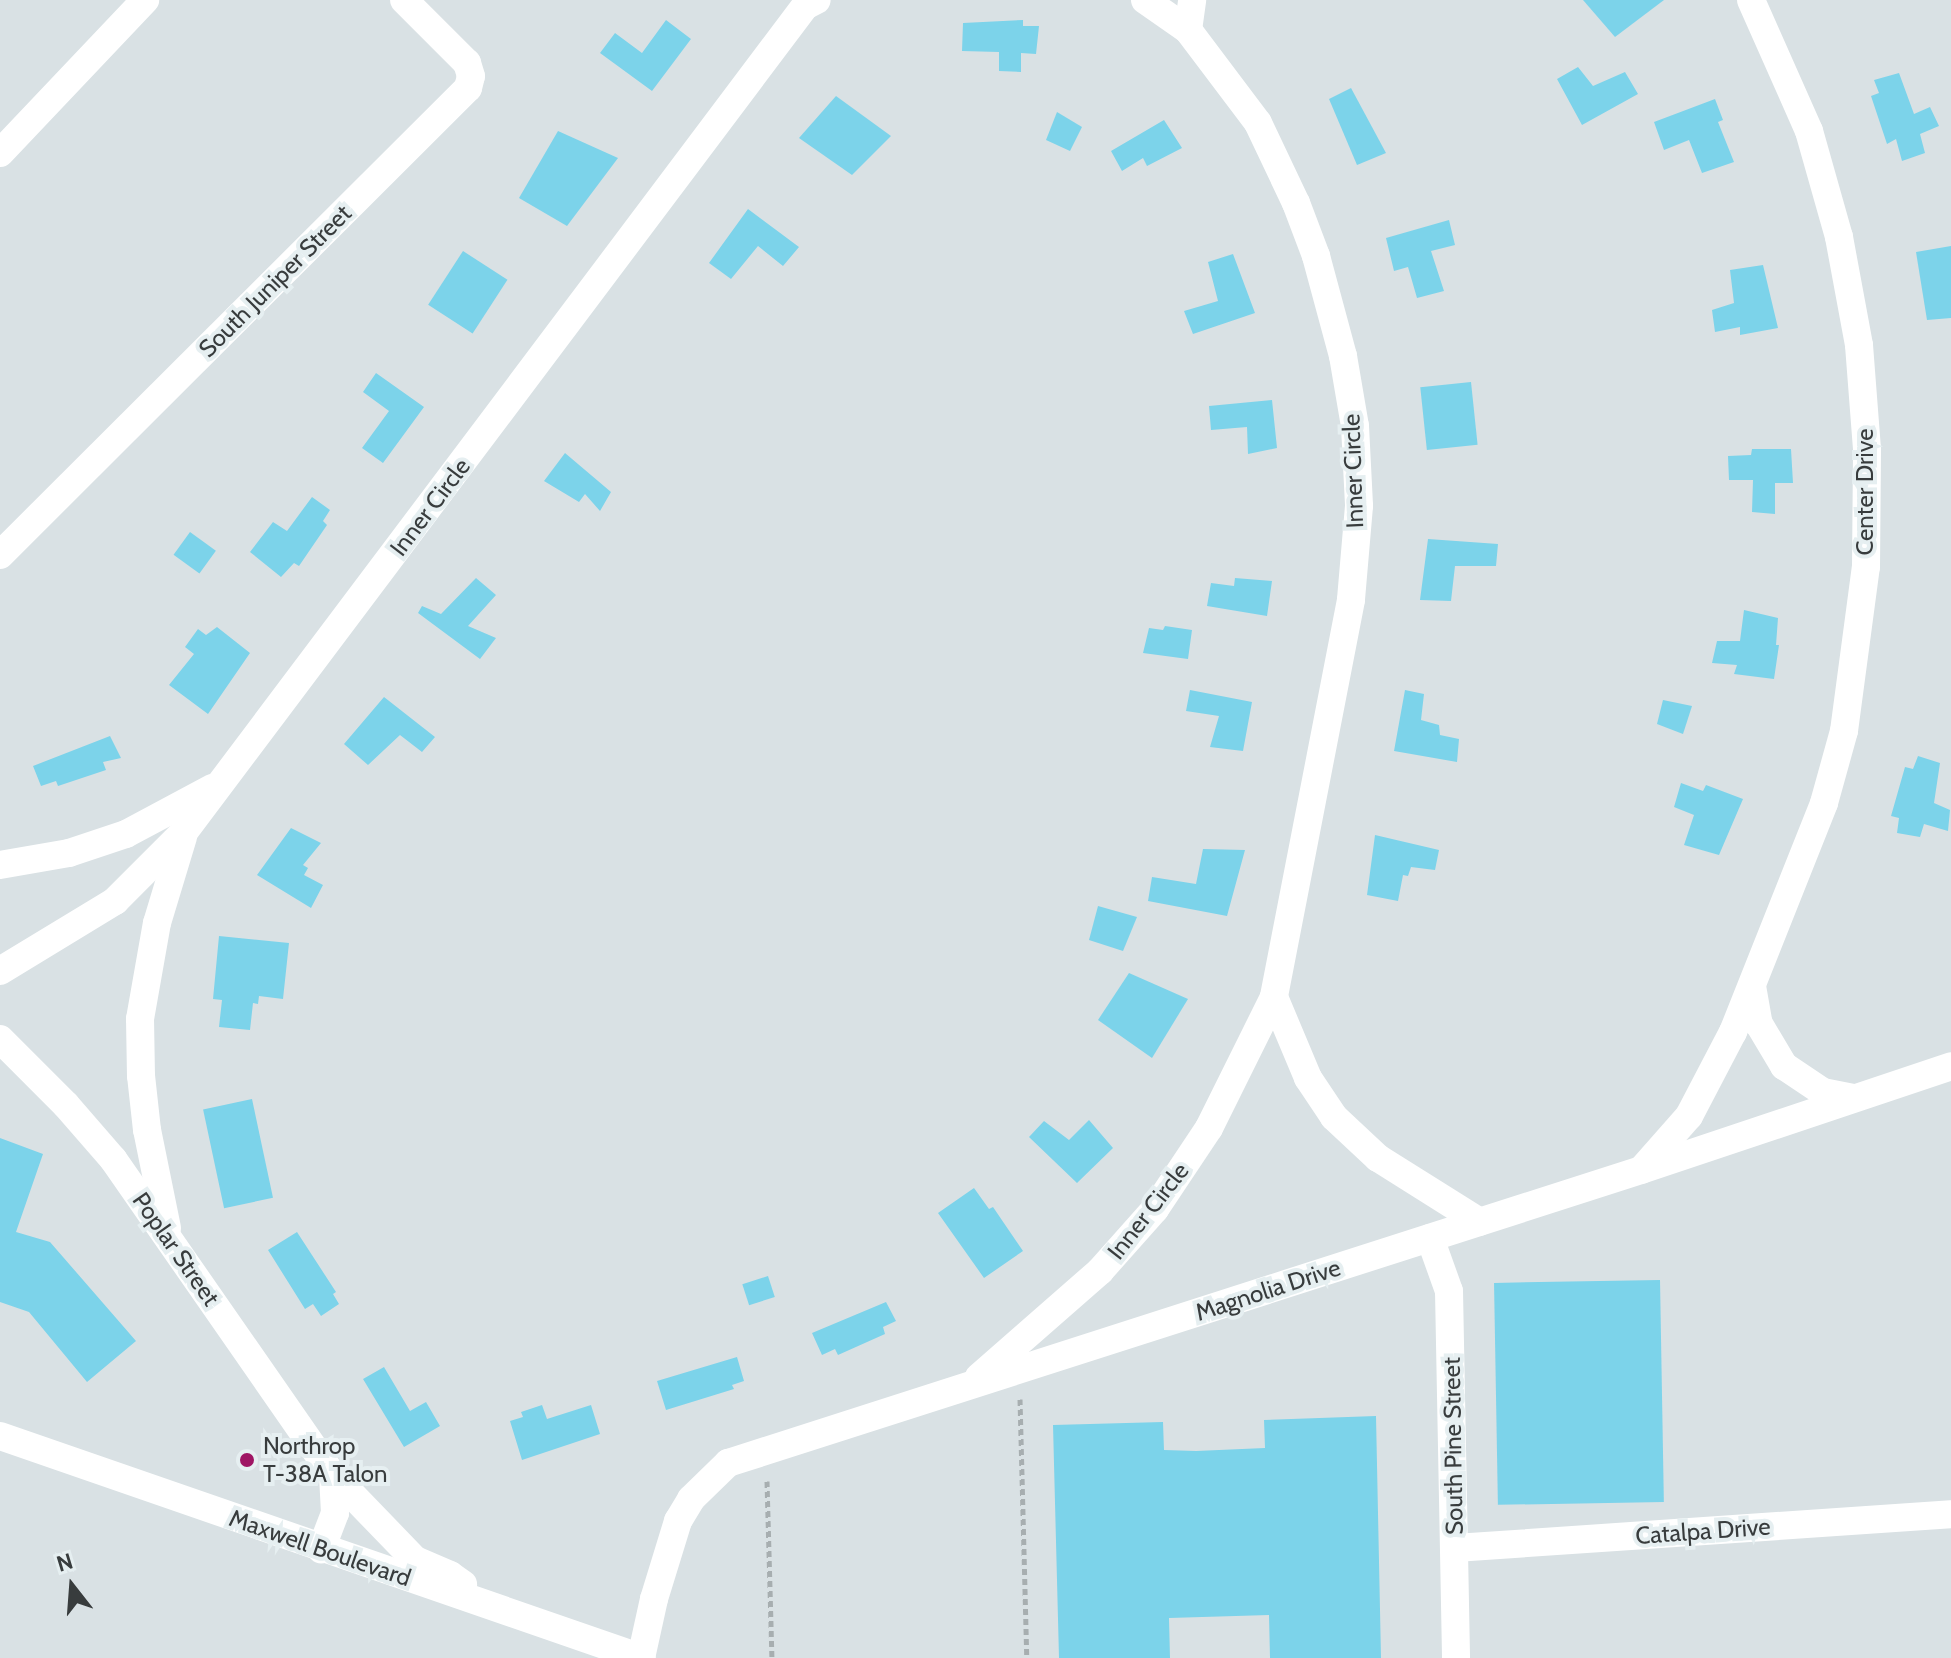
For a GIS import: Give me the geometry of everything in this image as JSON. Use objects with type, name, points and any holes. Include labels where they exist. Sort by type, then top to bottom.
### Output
[{"type":"street","points":[[0,153],[145,0]]},
{"type":"street","name":"South Juniper Street","points":[[0,555],[468,88],[471,76],[467,63],[404,0]]},
{"type":"street","name":"Inner Circle","points":[[970,1386],[1100,1271],[1155,1209],[1209,1128],[1274,997],[1351,600],[1359,506],[1355,426],[1334,315],[1296,203],[1258,123],[1188,30],[1145,0]]},
{"type":"street","points":[[1188,30],[1192,0]]},
{"type":"street","name":"Center Drive","points":[[1641,1170],[1689,1116],[1733,1032],[1824,803],[1844,731],[1866,567],[1867,449],[1859,345],[1839,237],[1809,131],[1751,0]]},
{"type":"street","name":"Inner Circle","points":[[0,971],[115,901],[184,832],[810,2]]},
{"type":"street","points":[[0,865],[69,853],[126,834],[224,782]]},
{"type":"street","points":[[168,1237],[147,1130],[141,1076],[140,1019],[157,923],[184,832]]},
{"type":"street","points":[[1751,984],[1759,1024],[1784,1066],[1823,1092],[1854,1099]]},
{"type":"street","points":[[1274,997],[1308,1078],[1334,1117],[1378,1158],[1480,1222]]},
{"type":"street","name":"Poplar Street","points":[[0,1039],[66,1105],[113,1159],[333,1475],[415,1560],[450,1575],[495,1610]]},
{"type":"street","name":"Magnolia Drive","points":[[642,1658],[656,1591],[678,1521],[691,1499],[728,1463],[1641,1170],[1951,1066]]},
{"type":"street","name":"South Pine Street","points":[[1430,1238],[1449,1291],[1456,1658]]},
{"type":"street","name":"Maxwell Boulevard","points":[[0,1436],[495,1610],[642,1658]]},
{"type":"street","points":[[321,1549],[335,1513],[333,1475]]},
{"type":"street","name":"Catalpa Drive","points":[[1455,1548],[1951,1514]]},
{"type":"path","points":[[1020,1399],[1027,1658]]},
{"type":"path","points":[[767,1481],[772,1658]]},
{"type":"building","points":[[1583,0],[1664,0],[1615,37]]},
{"type":"building","points":[[666,20],[691,39],[652,91],[600,53],[615,33],[642,53]]},
{"type":"building","points":[[1023,20],[1023,26],[1039,26],[1036,54],[1021,53],[1021,72],[999,71],[999,52],[962,51],[963,23]]},
{"type":"building","points":[[1578,67],[1593,86],[1625,72],[1638,94],[1582,125],[1557,79]]},
{"type":"building","points":[[1899,73],[1914,114],[1930,107],[1939,126],[1920,134],[1925,153],[1902,161],[1896,139],[1887,144],[1871,96],[1879,93],[1874,80]]},
{"type":"building","points":[[1351,88],[1386,153],[1357,165],[1329,99]]},
{"type":"building","points":[[836,96],[891,136],[852,175],[799,138]]},
{"type":"building","points":[[1715,99],[1723,120],[1718,122],[1734,162],[1702,173],[1689,140],[1664,150],[1654,122]]},
{"type":"building","points":[[1057,112],[1082,127],[1070,151],[1046,140]]},
{"type":"building","points":[[1164,120],[1182,148],[1147,166],[1143,158],[1122,171],[1111,151]]},
{"type":"building","points":[[558,131],[618,158],[567,226],[519,198]]},
{"type":"building","points":[[748,209],[799,247],[783,266],[758,246],[731,279],[709,263]]},
{"type":"building","points":[[1449,220],[1455,245],[1431,251],[1444,291],[1417,298],[1408,267],[1394,271],[1386,238]]},
{"type":"building","points":[[1951,246],[1951,318],[1927,320],[1916,252]]},
{"type":"building","points":[[463,251],[507,280],[473,334],[428,305]]},
{"type":"building","points":[[1233,254],[1255,313],[1193,334],[1184,311],[1218,301],[1208,262]]},
{"type":"building","points":[[1763,265],[1778,328],[1740,335],[1740,327],[1715,332],[1712,310],[1734,303],[1730,270]]},
{"type":"building","points":[[376,373],[424,407],[383,463],[362,448],[389,411],[363,392]]},
{"type":"building","points":[[1471,382],[1478,445],[1427,450],[1420,387]]},
{"type":"building","points":[[1272,400],[1277,448],[1248,454],[1247,427],[1211,430],[1209,406]]},
{"type":"building","points":[[1752,449],[1791,449],[1793,483],[1775,483],[1775,514],[1752,512],[1753,480],[1729,480],[1728,456],[1751,455]]},
{"type":"building","points":[[565,453],[611,492],[600,511],[585,494],[579,502],[544,481]]},
{"type":"building","points":[[312,497],[330,510],[323,521],[327,525],[299,566],[294,563],[281,577],[250,552],[273,522],[287,531]]},
{"type":"building","points":[[190,532],[216,551],[199,573],[174,555]]},
{"type":"building","points":[[1428,539],[1498,544],[1496,566],[1455,566],[1451,601],[1420,600]]},
{"type":"building","points":[[476,578],[496,595],[468,626],[496,638],[480,659],[418,613],[422,606],[441,614]]},
{"type":"building","points":[[1235,578],[1272,581],[1267,616],[1207,606],[1211,583],[1234,586]]},
{"type":"building","points":[[1744,610],[1778,618],[1776,645],[1779,645],[1774,679],[1734,674],[1737,665],[1712,663],[1717,641],[1740,641]]},
{"type":"building","points":[[1165,626],[1192,630],[1188,659],[1143,653],[1149,628],[1163,630]]},
{"type":"building","points":[[217,627],[250,653],[208,714],[169,685],[194,654],[185,647],[198,629],[206,635]]},
{"type":"building","points":[[1190,690],[1252,702],[1243,751],[1210,747],[1219,716],[1186,711]]},
{"type":"building","points":[[1405,690],[1424,694],[1421,720],[1439,725],[1440,735],[1459,739],[1457,762],[1394,751]]},
{"type":"building","points":[[384,697],[435,737],[422,752],[400,735],[368,765],[344,744]]},
{"type":"building","points":[[1663,700],[1692,706],[1683,734],[1657,724]]},
{"type":"building","points":[[110,736],[121,758],[103,762],[106,770],[58,786],[56,781],[41,786],[33,766]]},
{"type":"building","points":[[1918,756],[1940,763],[1934,803],[1950,810],[1948,831],[1924,824],[1920,837],[1897,833],[1899,818],[1891,816],[1905,767],[1913,769]]},
{"type":"building","points":[[1681,783],[1703,791],[1706,785],[1743,799],[1719,855],[1684,845],[1694,815],[1674,807]]},
{"type":"building","points":[[291,828],[321,843],[303,865],[308,868],[304,875],[323,885],[311,908],[257,875]]},
{"type":"building","points":[[1375,835],[1439,850],[1435,870],[1411,867],[1408,876],[1403,875],[1398,901],[1367,895]]},
{"type":"building","points":[[1203,849],[1245,850],[1227,916],[1148,901],[1152,877],[1196,884]]},
{"type":"building","points":[[1098,906],[1137,917],[1123,951],[1089,940]]},
{"type":"building","points":[[219,936],[289,943],[283,999],[259,996],[258,1004],[253,1003],[250,1030],[219,1027],[222,1000],[213,999]]},
{"type":"building","points":[[1129,973],[1188,999],[1152,1058],[1098,1020]]},
{"type":"building","points":[[252,1099],[273,1198],[224,1208],[203,1109]]},
{"type":"building","points":[[1089,1120],[1113,1148],[1077,1183],[1029,1137],[1044,1121],[1069,1140]]},
{"type":"building","points":[[0,1138],[43,1154],[16,1232],[50,1242],[136,1341],[87,1382],[29,1312],[0,1302]]},
{"type":"building","points":[[974,1188],[989,1209],[993,1207],[1023,1251],[984,1278],[938,1213]]},
{"type":"building","points":[[297,1232],[336,1292],[333,1294],[339,1304],[321,1316],[313,1304],[305,1309],[268,1250]]},
{"type":"building","points":[[768,1276],[775,1297],[749,1305],[742,1284]]},
{"type":"building","points":[[1660,1280],[1664,1502],[1498,1505],[1494,1283]]},
{"type":"building","points":[[886,1302],[896,1321],[883,1327],[885,1334],[838,1355],[835,1349],[822,1355],[812,1333]]},
{"type":"building","points":[[737,1357],[744,1381],[732,1385],[734,1389],[666,1410],[657,1381]]},
{"type":"building","points":[[384,1367],[410,1411],[426,1402],[440,1426],[404,1447],[363,1379]]},
{"type":"building","points":[[542,1405],[547,1419],[591,1405],[600,1434],[522,1460],[510,1421],[523,1417],[521,1412]]},
{"type":"building","points":[[1376,1416],[1381,1658],[1270,1658],[1269,1615],[1169,1618],[1170,1658],[1059,1658],[1053,1425],[1163,1422],[1164,1450],[1196,1451],[1265,1448],[1264,1420]]},
{"type":"place","name":"Northrop T-38A Talon","points":[[247,1460]]}]
